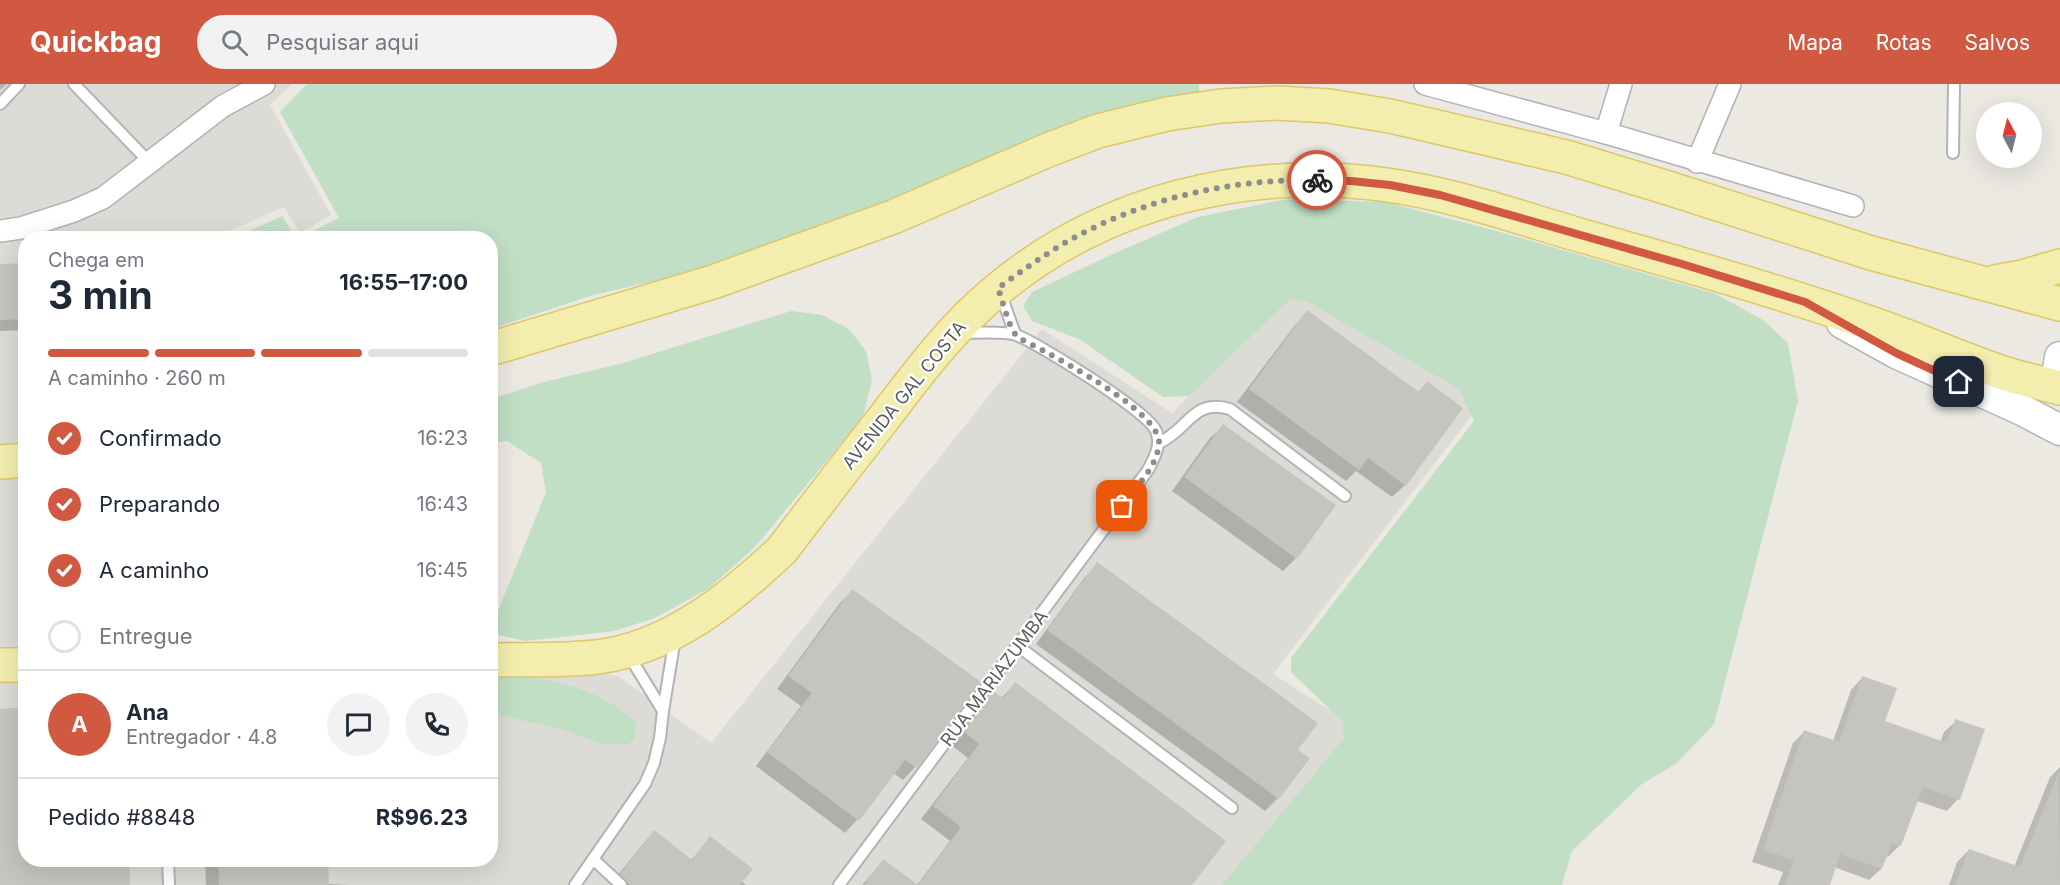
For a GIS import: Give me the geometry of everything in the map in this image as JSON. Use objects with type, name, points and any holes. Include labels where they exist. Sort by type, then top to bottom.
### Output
[{"type":"main road","points":[[498,346],[713,282],[893,217],[1048,150],[1098,131],[1167,114],[1221,106],[1277,103],[1329,106],[1390,116],[1566,157],[1871,253],[2060,304]]},
{"type":"main road","name":"AVENIDA GAL COSTA","points":[[498,660],[598,657],[626,651],[677,631],[726,599],[782,550],[916,375],[952,333],[998,288],[1070,240],[1116,217],[1174,197],[1231,185],[1285,180],[1351,181],[1390,185],[1440,195],[1682,264],[1805,302],[1896,353],[2022,410],[2060,430]]},
{"type":"main road","points":[[1987,283],[2022,277],[2060,266]]},
{"type":"main road","points":[[1805,302],[2005,373],[2060,388],[2058,369],[2060,357]]},
{"type":"main road","points":[[0,462],[18,461]]},
{"type":"main road","points":[[0,665],[18,665]]},
{"type":"street","points":[[0,231],[21,228],[74,212],[103,198],[223,106],[264,84]]},
{"type":"street","points":[[1425,84],[1606,133],[1853,207]]},
{"type":"street","points":[[1606,133],[1621,84]]},
{"type":"street","points":[[1697,162],[1731,84]]},
{"type":"lane","points":[[0,104],[20,84]]},
{"type":"lane","points":[[74,84],[150,162]]},
{"type":"lane","points":[[1953,153],[1954,84]]},
{"type":"lane","points":[[998,288],[1015,334]]},
{"type":"lane","points":[[952,333],[1015,334],[1125,400],[1148,419],[1156,430],[1159,443],[1172,437],[1196,412],[1206,406],[1230,409],[1345,496]]},
{"type":"lane","name":"RUA MARIAZUMBA","points":[[839,885],[1148,470],[1156,456],[1159,443]]},
{"type":"lane","points":[[575,885],[645,784],[654,763],[677,631]]},
{"type":"lane","points":[[1018,646],[1232,807]]},
{"type":"lane","points":[[626,651],[663,711]]},
{"type":"lane","points":[[593,859],[621,885]]},
{"type":"lane","points":[[169,867],[170,885]]},
{"type":"shaded area","points":[[0,84],[292,84],[270,105],[331,215],[303,231],[299,231],[284,207],[229,231],[18,231],[18,867],[498,867],[498,660],[618,676],[711,743],[1042,329],[1172,413],[1292,291],[1488,394],[1273,674],[1357,728],[1256,885],[0,885]]},
{"type":"green space","points":[[307,84],[1199,84],[1199,92],[1163,98],[1096,115],[900,197],[700,270],[590,296],[498,327],[498,231],[313,231],[339,218],[280,112]]},
{"type":"green space","points":[[1287,199],[1385,202],[1500,232],[1716,294],[1763,320],[1788,343],[1798,401],[1714,724],[1677,763],[1642,784],[1572,851],[1562,885],[1222,885],[1344,738],[1342,721],[1291,672],[1291,658],[1474,421],[1459,389],[1308,302],[1290,299],[1189,396],[1163,397],[1079,339],[1032,321],[1023,306],[1032,292],[1198,217]]},
{"type":"green space","points":[[282,216],[292,231],[249,231]]},
{"type":"green space","points":[[791,311],[822,315],[849,329],[866,351],[872,379],[863,417],[754,548],[708,589],[655,618],[614,631],[525,641],[499,635],[498,611],[546,492],[541,463],[507,441],[498,442],[498,397],[544,382],[623,363]]},
{"type":"green space","points":[[498,675],[549,680],[586,691],[604,699],[636,722],[635,737],[629,744],[603,744],[561,729],[498,715]]},
{"type":"building","points":[[18,263],[18,319],[0,320],[0,264]]},
{"type":"building","points":[[1307,310],[1419,392],[1427,381],[1463,408],[1406,486],[1368,458],[1359,470],[1249,389]]},
{"type":"building","points":[[1223,424],[1336,505],[1297,559],[1184,477]]},
{"type":"building","points":[[1097,562],[1318,723],[1298,750],[1310,758],[1279,799],[1047,630]]},
{"type":"building","points":[[852,589],[981,682],[917,768],[905,760],[859,821],[767,752],[812,693],[788,676]]},
{"type":"building","points":[[1862,676],[1897,688],[1885,721],[1947,743],[1955,719],[1985,729],[1960,800],[1923,787],[1901,846],[1892,843],[1882,869],[1840,854],[1830,885],[1785,885],[1794,860],[1763,850],[1804,730],[1839,742]]},
{"type":"building","points":[[1015,682],[1226,841],[1192,885],[918,885],[961,827],[933,806],[979,744],[963,731],[993,691],[1003,698]]},
{"type":"building","points":[[18,708],[18,867],[129,867],[130,885],[0,885],[0,709]]},
{"type":"building","points":[[2059,772],[2060,885],[1955,885],[1969,849],[2020,867]]},
{"type":"building","points":[[654,830],[692,860],[710,836],[753,869],[740,885],[630,885],[620,874]]},
{"type":"building","points":[[883,859],[918,885],[864,885]]},
{"type":"building","points":[[218,867],[328,867],[329,885],[219,885]]},
{"type":"way so far","points":[[1122,506],[1156,456],[1159,443],[1156,430],[1148,419],[1125,400],[1015,334],[998,288],[1070,240],[1116,217],[1174,197],[1231,185],[1285,180],[1317,180]]},
{"type":"route","points":[[1317,180],[1390,185],[1440,195],[1682,264],[1805,302],[1896,353],[1959,382]]}]
